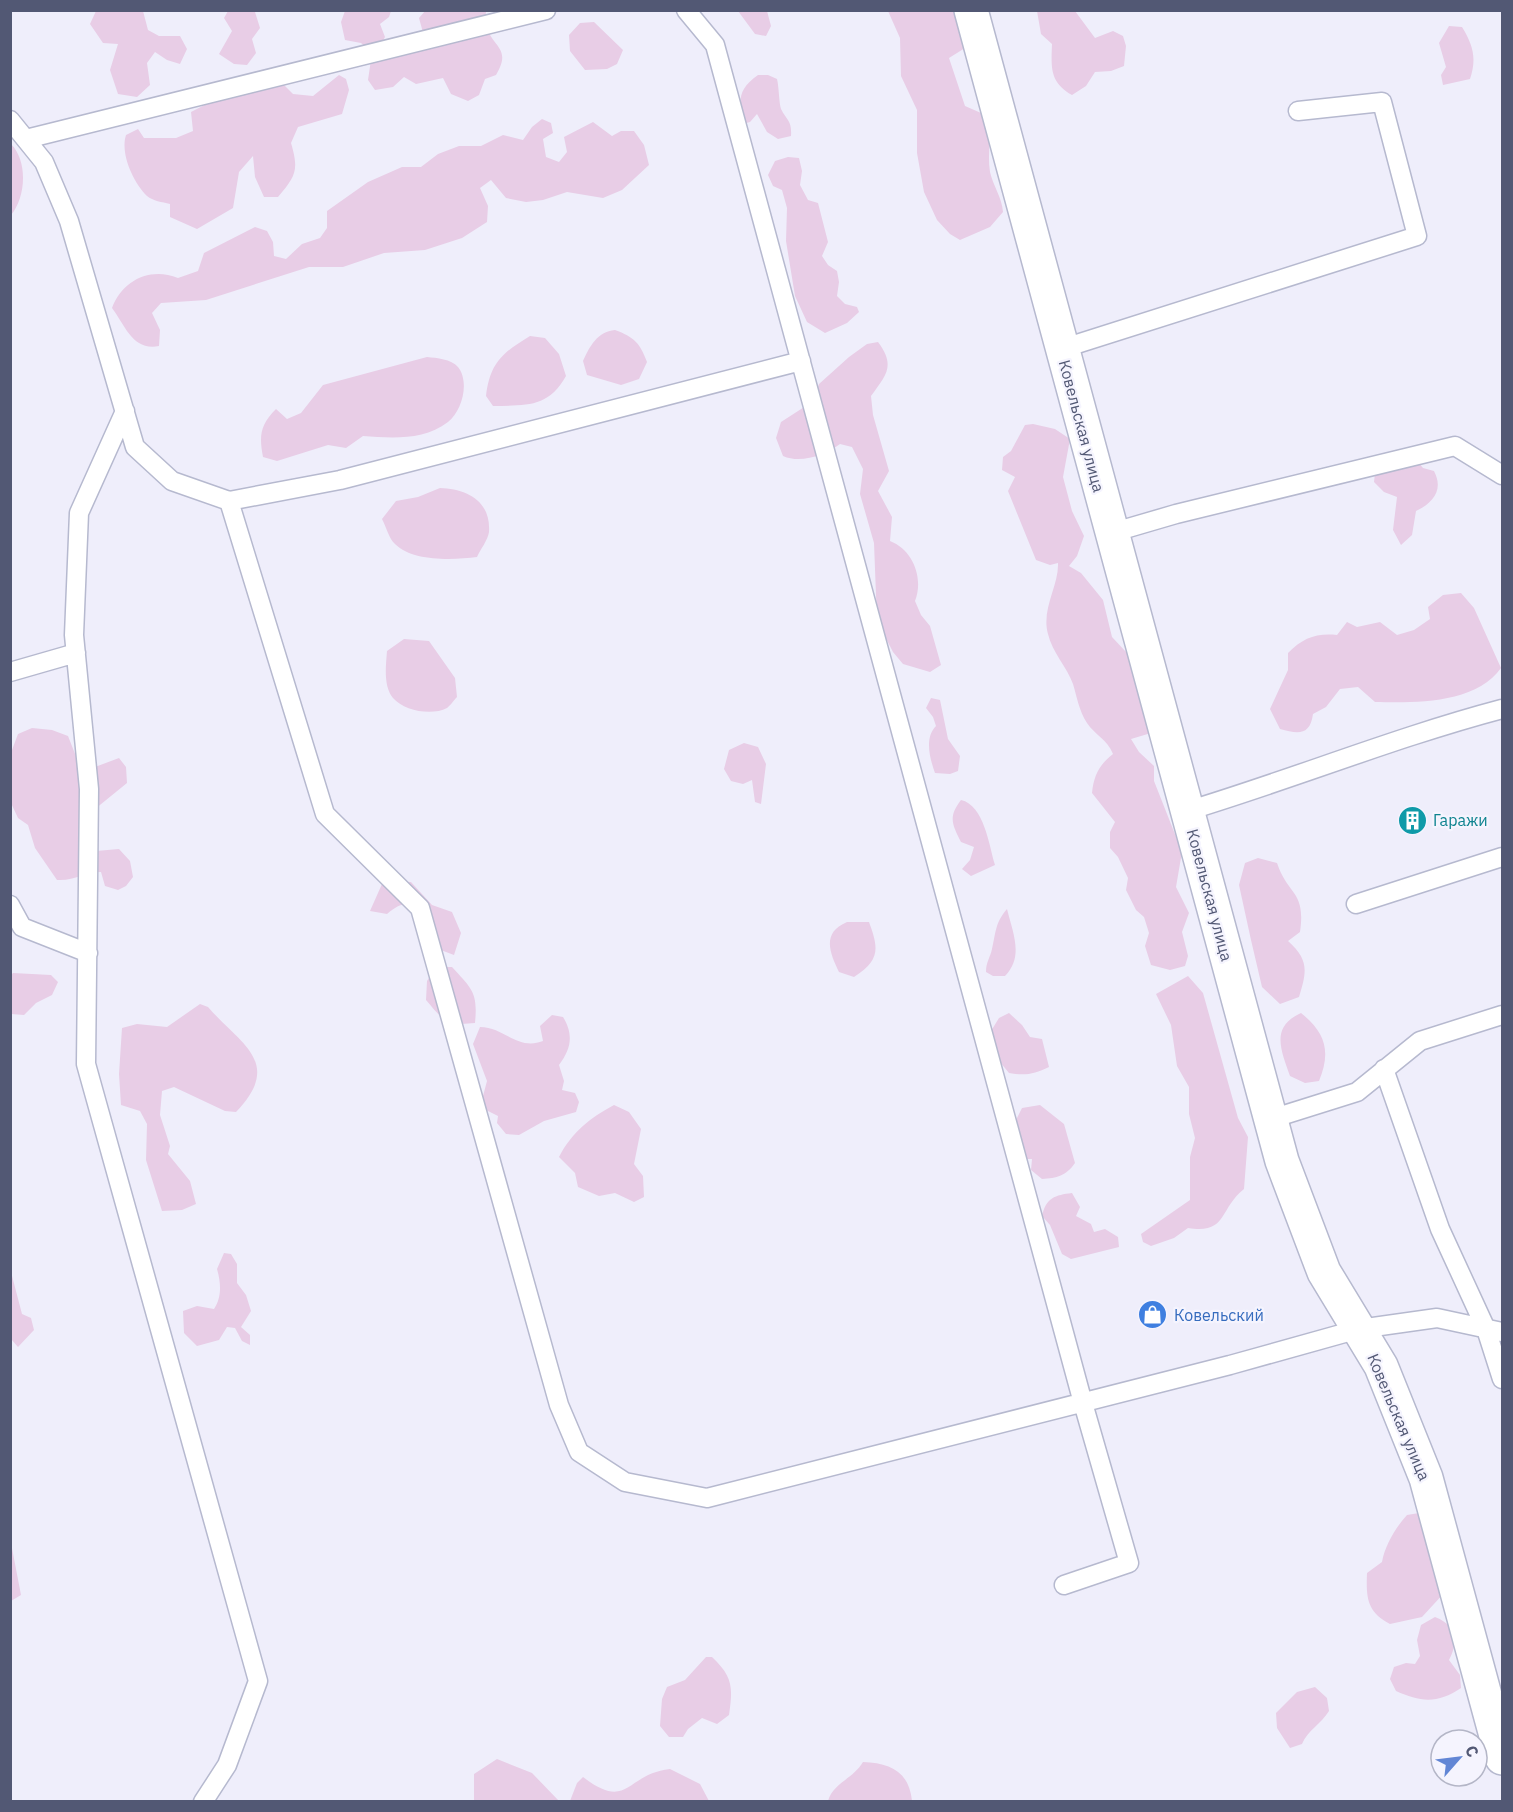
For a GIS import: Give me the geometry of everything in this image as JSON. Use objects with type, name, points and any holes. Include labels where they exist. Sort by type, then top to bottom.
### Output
[{"type":"street","name":"Ковельская улица","points":[[971,10],[1282,1161],[1324,1272],[1381,1366],[1426,1478],[1503,1758]]},
{"type":"lane","points":[[26,139],[546,10]]},
{"type":"lane","points":[[686,10],[715,45],[1083,1403],[1129,1563],[1064,1585]]},
{"type":"lane","points":[[1061,349],[1417,236],[1382,102],[1298,111]]},
{"type":"lane","points":[[10,120],[44,162],[69,221],[135,447],[172,481],[229,501],[340,480],[801,361]]},
{"type":"lane","points":[[124,411],[79,513],[76,652],[89,789],[86,1064],[258,1681],[227,1765],[203,1802]]},
{"type":"lane","points":[[1111,533],[1186,511],[1455,446],[1503,475]]},
{"type":"lane","points":[[229,501],[325,814],[420,908],[559,1405],[579,1452],[625,1482],[707,1498],[1083,1403],[1359,1329],[1437,1318],[1495,1331]]},
{"type":"lane","points":[[10,672],[76,652]]},
{"type":"lane","points":[[1187,811],[1254,791],[1445,724],[1503,709]]},
{"type":"lane","points":[[1356,903],[1503,857]]},
{"type":"lane","points":[[10,905],[22,927],[88,953]]},
{"type":"lane","points":[[1271,1119],[1357,1092],[1420,1041],[1503,1015]]},
{"type":"lane","points":[[1384,1069],[1440,1229],[1495,1331],[1503,1379]]},
{"type":"shaded area","points":[[96,11],[143,11],[148,30],[159,36],[180,36],[187,49],[180,64],[167,60],[155,52],[147,63],[150,85],[137,97],[118,94],[110,70],[118,44],[103,43],[90,24]]},
{"type":"shaded area","points":[[228,11],[255,12],[260,28],[252,39],[256,53],[247,65],[234,64],[219,54],[232,31],[224,18]]},
{"type":"shaded area","points":[[345,11],[391,11],[389,17],[380,24],[385,37],[380,46],[425,40],[419,18],[425,11],[486,11],[486,26],[502,53],[500,66],[496,75],[485,79],[479,95],[468,101],[451,94],[443,78],[416,84],[404,77],[393,87],[375,90],[368,80],[372,53],[361,43],[345,40],[341,22]]},
{"type":"shaded area","points":[[738,11],[767,11],[771,26],[766,36],[755,34]]},
{"type":"shaded area","points":[[888,11],[955,11],[965,48],[949,58],[965,106],[988,116],[990,172],[1003,212],[990,227],[960,240],[950,234],[937,220],[924,192],[917,153],[917,110],[901,76],[900,38]]},
{"type":"shaded area","points":[[1037,11],[1075,11],[1095,38],[1113,31],[1123,36],[1126,46],[1124,66],[1111,71],[1095,72],[1086,86],[1072,95],[1059,85],[1053,74],[1052,44],[1041,34]]},
{"type":"shaded area","points":[[594,22],[623,50],[617,64],[607,69],[585,70],[570,51],[569,35],[580,23]]},
{"type":"shaded area","points":[[1449,26],[1462,27],[1471,46],[1473,65],[1470,79],[1443,85],[1441,75],[1446,67],[1439,43]]},
{"type":"shaded area","points":[[339,75],[346,79],[349,90],[342,114],[298,127],[291,143],[295,160],[294,172],[289,184],[278,197],[264,197],[255,177],[253,156],[239,172],[233,208],[197,229],[170,217],[170,204],[147,196],[129,167],[125,150],[126,135],[138,129],[144,138],[176,138],[193,131],[191,112],[224,95],[276,77],[293,94],[313,96]]},
{"type":"shaded area","points":[[758,75],[768,75],[777,79],[780,106],[790,124],[791,136],[778,139],[767,132],[757,114],[750,122],[743,124],[741,96],[746,86]]},
{"type":"shaded area","points":[[542,119],[551,123],[553,133],[543,139],[546,157],[559,162],[567,152],[564,137],[593,122],[612,136],[621,131],[634,131],[644,145],[649,165],[622,190],[603,198],[567,192],[543,200],[526,202],[506,198],[491,180],[480,188],[488,206],[487,222],[462,238],[425,250],[384,253],[343,267],[309,267],[206,300],[161,303],[152,313],[160,330],[159,346],[150,347],[136,341],[112,308],[130,283],[148,275],[168,275],[178,278],[198,271],[204,253],[255,227],[267,231],[273,242],[274,256],[286,259],[302,244],[320,238],[327,228],[327,211],[368,182],[402,167],[421,167],[438,154],[459,146],[481,146],[503,135],[523,140],[532,127]]},
{"type":"shaded area","points":[[11,144],[20,160],[23,179],[20,199],[11,215]]},
{"type":"shaded area","points":[[788,157],[799,158],[802,171],[800,185],[808,200],[818,203],[828,242],[822,256],[828,265],[837,271],[839,282],[837,296],[845,304],[857,307],[859,312],[847,323],[825,333],[807,322],[795,296],[786,241],[787,208],[782,190],[773,186],[768,175],[775,161]]},
{"type":"shaded area","points":[[615,330],[636,342],[647,362],[639,379],[621,385],[587,375],[583,361],[591,345],[599,337]]},
{"type":"shaded area","points":[[530,336],[545,338],[559,354],[566,376],[552,394],[535,403],[493,406],[486,396],[494,367],[505,354]]},
{"type":"shaded area","points":[[878,342],[888,364],[885,376],[871,396],[873,415],[889,471],[878,491],[892,517],[890,541],[905,551],[915,566],[918,583],[915,601],[921,615],[930,626],[941,665],[930,672],[903,664],[893,652],[877,621],[874,543],[860,494],[863,469],[852,447],[840,444],[813,457],[797,459],[783,456],[776,438],[781,422],[812,402],[819,384],[867,344]]},
{"type":"shaded area","points":[[427,357],[452,362],[462,373],[463,396],[457,411],[448,422],[418,435],[363,436],[346,448],[328,445],[277,461],[263,457],[262,431],[276,409],[287,419],[301,413],[323,385]]},
{"type":"shaded area","points":[[1033,424],[1055,429],[1070,439],[1063,477],[1072,511],[1084,536],[1077,556],[1069,566],[1081,573],[1103,600],[1112,637],[1127,653],[1143,680],[1151,733],[1131,739],[1139,752],[1154,766],[1154,781],[1182,852],[1176,887],[1189,913],[1182,932],[1188,956],[1185,966],[1170,970],[1151,965],[1145,946],[1149,933],[1144,917],[1136,910],[1126,890],[1128,878],[1118,857],[1110,848],[1110,832],[1115,822],[1092,793],[1098,771],[1113,754],[1084,718],[1073,684],[1048,634],[1046,625],[1048,607],[1058,572],[1058,563],[1050,565],[1036,560],[1008,491],[1015,477],[1002,470],[1003,457],[1011,451],[1025,425]]},
{"type":"shaded area","points":[[1413,456],[1423,468],[1434,471],[1438,484],[1432,500],[1416,511],[1412,535],[1401,545],[1393,530],[1397,497],[1384,492],[1374,482],[1376,465]]},
{"type":"shaded area","points":[[440,488],[459,491],[475,498],[486,512],[489,532],[477,557],[446,559],[423,557],[403,550],[391,539],[382,519],[396,501],[418,497]]},
{"type":"shaded area","points":[[1461,593],[1474,608],[1501,668],[1490,680],[1460,695],[1425,701],[1375,702],[1358,687],[1340,689],[1326,707],[1313,714],[1306,730],[1292,732],[1280,729],[1270,709],[1288,670],[1288,653],[1299,644],[1316,636],[1337,635],[1347,622],[1357,627],[1380,622],[1397,635],[1414,630],[1430,619],[1428,607],[1443,595]]},
{"type":"shaded area","points":[[404,639],[429,641],[455,678],[457,697],[447,708],[434,712],[418,711],[404,706],[393,698],[388,688],[386,675],[387,651]]},
{"type":"shaded area","points":[[931,698],[940,700],[948,739],[960,756],[958,771],[950,774],[935,773],[931,761],[929,742],[936,726],[926,708]]},
{"type":"shaded area","points":[[32,728],[52,730],[68,736],[79,764],[87,770],[119,758],[126,767],[127,783],[95,809],[98,821],[96,851],[119,849],[130,861],[133,877],[126,886],[118,890],[105,886],[101,872],[57,880],[35,848],[28,825],[18,818],[11,803],[12,750],[18,734]]},
{"type":"shaded area","points":[[744,743],[758,747],[766,764],[761,804],[755,802],[752,780],[743,784],[731,781],[724,769],[729,750]]},
{"type":"shaded area","points":[[961,800],[969,803],[980,817],[995,865],[971,876],[962,869],[970,860],[974,847],[961,842],[953,821],[954,811]]},
{"type":"shaded area","points":[[1258,858],[1277,863],[1281,874],[1295,894],[1300,908],[1300,932],[1288,941],[1303,960],[1304,980],[1299,997],[1280,1004],[1262,987],[1239,885],[1245,863]]},
{"type":"shaded area","points":[[392,881],[411,882],[432,905],[452,912],[461,933],[454,955],[438,949],[433,919],[416,906],[406,904],[387,914],[370,911],[382,884]]},
{"type":"shaded area","points":[[1007,909],[1016,953],[1011,969],[1005,976],[993,976],[986,972],[987,965],[998,923]]},
{"type":"shaded area","points":[[847,922],[869,922],[876,947],[869,965],[854,977],[839,972],[830,944],[834,932]]},
{"type":"shaded area","points":[[436,967],[452,967],[469,986],[474,997],[475,1023],[451,1023],[437,1013],[426,1000],[427,981]]},
{"type":"shaded area","points":[[13,973],[51,975],[58,982],[52,995],[36,1003],[24,1015],[11,1014],[11,975]]},
{"type":"shaded area","points":[[1188,976],[1203,993],[1238,1118],[1248,1137],[1244,1189],[1216,1224],[1201,1229],[1188,1228],[1174,1238],[1151,1246],[1143,1242],[1141,1234],[1190,1200],[1190,1157],[1195,1138],[1189,1114],[1189,1087],[1177,1066],[1171,1025],[1156,994]]},
{"type":"shaded area","points":[[200,1004],[208,1007],[244,1043],[257,1067],[256,1080],[250,1095],[236,1112],[225,1111],[174,1087],[162,1091],[160,1115],[170,1146],[168,1154],[190,1181],[196,1204],[182,1210],[162,1211],[146,1160],[147,1124],[140,1111],[121,1105],[119,1074],[122,1028],[137,1024],[167,1027]]},
{"type":"shaded area","points":[[1009,1013],[1022,1025],[1030,1037],[1042,1039],[1049,1067],[1030,1074],[1015,1074],[1009,1073],[1000,1062],[991,1031],[999,1018]]},
{"type":"shaded area","points":[[1301,1013],[1316,1028],[1324,1044],[1325,1061],[1319,1081],[1305,1083],[1290,1076],[1281,1048],[1280,1040],[1285,1025]]},
{"type":"shaded area","points":[[552,1015],[563,1017],[569,1030],[570,1042],[559,1065],[564,1081],[562,1090],[575,1093],[579,1102],[576,1112],[544,1121],[519,1135],[506,1134],[497,1123],[498,1116],[484,1109],[483,1096],[487,1081],[473,1044],[480,1027],[489,1028],[526,1043],[543,1041],[540,1026]]},
{"type":"shaded area","points":[[614,1105],[629,1112],[641,1129],[634,1164],[643,1176],[644,1197],[634,1202],[615,1193],[599,1196],[578,1187],[575,1173],[559,1157],[582,1127]]},
{"type":"shaded area","points":[[1040,1105],[1064,1124],[1075,1163],[1061,1176],[1042,1179],[1031,1170],[1032,1159],[1023,1159],[1015,1122],[1022,1108]]},
{"type":"shaded area","points":[[1072,1193],[1080,1207],[1076,1216],[1091,1224],[1094,1232],[1105,1229],[1118,1237],[1119,1247],[1071,1259],[1062,1254],[1050,1225],[1042,1216],[1046,1205],[1052,1198]]},
{"type":"shaded area","points":[[224,1253],[231,1254],[237,1264],[237,1283],[246,1295],[251,1311],[241,1327],[250,1335],[250,1345],[242,1341],[235,1328],[227,1327],[219,1340],[197,1346],[184,1333],[183,1311],[197,1306],[214,1309],[220,1290],[217,1269]]},
{"type":"shaded area","points":[[11,1272],[22,1314],[31,1318],[34,1330],[18,1347],[11,1339]]},
{"type":"shaded area","points":[[1419,1513],[1445,1592],[1422,1617],[1390,1624],[1372,1609],[1369,1603],[1367,1573],[1382,1562],[1392,1537],[1407,1515]]},
{"type":"shaded area","points":[[11,1543],[21,1595],[10,1601]]},
{"type":"shaded area","points":[[1435,1617],[1447,1624],[1454,1634],[1454,1646],[1449,1660],[1460,1675],[1461,1688],[1445,1697],[1429,1700],[1396,1691],[1390,1679],[1394,1667],[1406,1663],[1415,1664],[1420,1656],[1417,1640],[1421,1625]]},
{"type":"shaded area","points":[[706,1657],[712,1657],[728,1677],[731,1690],[729,1715],[717,1724],[702,1718],[688,1729],[683,1737],[669,1737],[660,1726],[662,1699],[667,1687],[685,1680]]},
{"type":"shaded area","points":[[1315,1687],[1327,1698],[1329,1711],[1302,1744],[1290,1748],[1277,1728],[1276,1713],[1297,1692]]},
{"type":"shaded area","points":[[497,1759],[532,1773],[559,1801],[474,1801],[474,1774]]},
{"type":"shaded area","points":[[863,1762],[882,1764],[897,1771],[907,1783],[912,1801],[828,1801],[834,1790]]},
{"type":"shaded area","points":[[670,1769],[700,1784],[709,1801],[570,1801],[577,1783],[583,1777],[598,1787],[619,1791],[655,1772]]},
{"type":"place","name":"Гаражи","points":[[1412,820]]},
{"type":"place","name":"Ковельский","points":[[1153,1315]]}]
